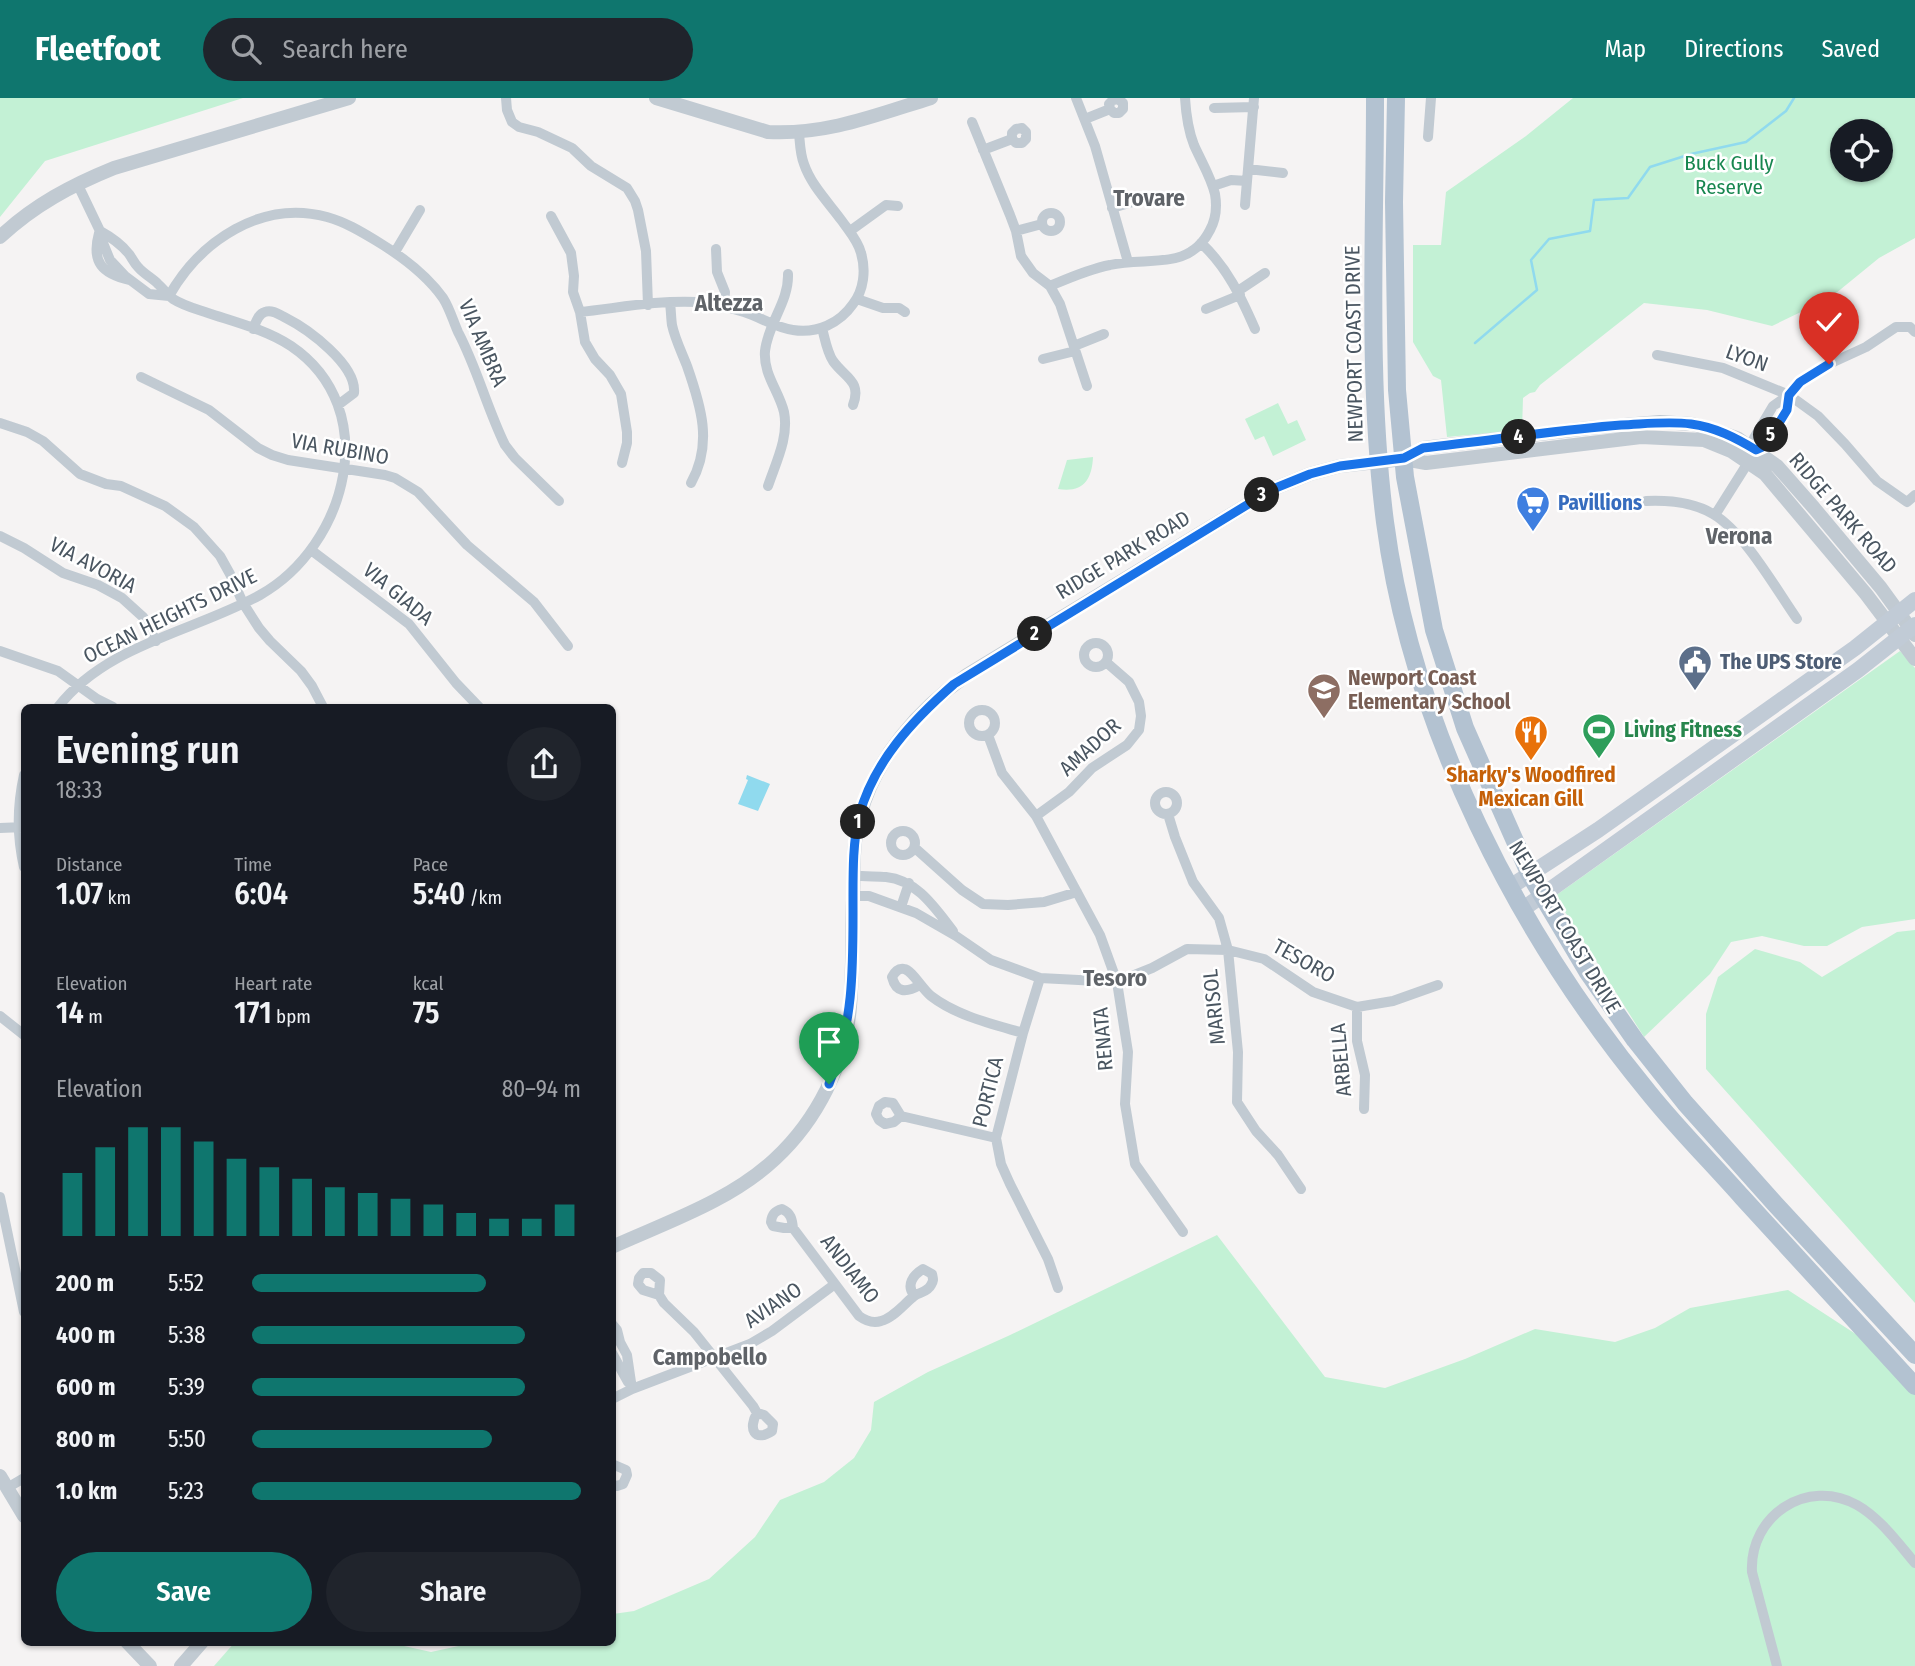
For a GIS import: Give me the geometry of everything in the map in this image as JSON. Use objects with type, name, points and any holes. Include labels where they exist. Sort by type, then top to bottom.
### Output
[{"type":"main road","name":"NEWPORT COAST DRIVE","points":[[1375,98],[1373,379],[1385,523],[1417,671],[1469,806],[1510,887],[1553,961],[1650,1094],[1915,1386]]},
{"type":"main road","name":"NEWPORT COAST DRIVE","points":[[1396,98],[1394,202],[1397,390],[1406,481],[1434,630],[1465,728],[1530,875],[1594,981],[1635,1040],[1685,1103],[1784,1215],[1915,1355]]},
{"type":"main road","points":[[1510,887],[1598,830],[1894,618],[1915,600]]},
{"type":"main road","points":[[1523,909],[1910,631]]},
{"type":"street","points":[[0,237],[32,210],[77,183],[114,168],[349,98]]},
{"type":"street","points":[[506,98],[512,122],[572,148],[591,166],[627,188],[638,210],[646,251],[648,304]]},
{"type":"street","points":[[656,98],[768,132],[799,133],[846,125],[931,98]]},
{"type":"street","points":[[1076,98],[1095,146],[1128,262]]},
{"type":"street","points":[[1050,286],[1098,268],[1128,262],[1178,258],[1186,255],[1208,235],[1214,219],[1216,198],[1191,135],[1185,98]]},
{"type":"street","points":[[1428,136],[1431,98]]},
{"type":"street","points":[[1214,108],[1254,103],[1245,205]]},
{"type":"street","points":[[1085,119],[1110,110]]},
{"type":"street","points":[[972,122],[1016,231],[1021,256],[1033,273],[1050,286],[1060,304],[1087,386]]},
{"type":"street","points":[[580,312],[694,302],[724,306],[774,324],[807,331],[822,328],[843,316],[857,299],[863,277],[861,252],[850,231],[807,173],[801,154],[799,133]]},
{"type":"street","points":[[983,150],[1012,139]]},
{"type":"street","points":[[1213,187],[1248,175],[1283,173]]},
{"type":"street","name":"OCEAN HEIGHTS DRIVE","points":[[77,183],[100,231],[110,260],[149,294],[169,296]]},
{"type":"street","points":[[1112,208],[1143,199]]},
{"type":"street","points":[[850,231],[886,205],[898,206]]},
{"type":"street","points":[[395,252],[420,210]]},
{"type":"street","name":"VIA AMBRA","points":[[169,296],[187,269],[215,242],[246,223],[278,214],[310,214],[341,222],[395,252],[426,279],[446,302],[467,347],[505,445],[514,458],[559,501]]},
{"type":"street","points":[[551,216],[571,253],[573,292],[589,351],[610,375],[621,394],[627,432],[622,463]]},
{"type":"street","points":[[1016,231],[1042,224]]},
{"type":"street","name":"OCEAN HEIGHTS DRIVE","points":[[60,704],[76,685],[112,660],[243,603],[279,582],[312,551],[337,501],[344,468],[345,436],[338,405],[325,380],[303,355],[276,338],[185,305],[169,296],[158,283],[138,268],[121,245],[100,231]]},
{"type":"street","points":[[1201,243],[1215,256],[1239,293],[1255,329]]},
{"type":"street","points":[[716,249],[717,272],[725,292],[724,306]]},
{"type":"street","points":[[1206,309],[1239,293],[1265,273]]},
{"type":"street","points":[[768,485],[785,432],[783,411],[765,365],[767,342],[786,296],[788,274]]},
{"type":"street","points":[[857,299],[877,306],[899,308],[905,312]]},
{"type":"street","points":[[670,303],[672,327],[687,367],[703,425],[704,449],[691,483]]},
{"type":"street","points":[[253,329],[262,313],[272,311],[315,336],[339,360],[352,380],[354,393],[338,405]]},
{"type":"street","points":[[1715,515],[1752,456],[1765,446],[1787,410],[1789,395],[1800,382],[1829,364],[1866,347],[1896,327],[1912,329]]},
{"type":"street","points":[[822,328],[833,360],[856,391],[853,405]]},
{"type":"street","points":[[1043,359],[1074,349],[1104,334]]},
{"type":"street","name":"LYON","points":[[1657,355],[1723,368],[1789,395],[1818,416],[1877,481],[1911,498]]},
{"type":"street","name":"VIA RUBINO","points":[[141,377],[209,410],[244,439],[272,455],[395,478],[418,492],[467,545],[534,602],[568,646]]},
{"type":"street","name":"RIDGE PARK ROAD","points":[[616,1245],[713,1201],[757,1175],[802,1129],[829,1084],[839,1059],[850,1007],[853,875],[859,817],[872,782],[908,727],[954,684],[1273,489],[1310,474],[1340,466],[1404,458],[1423,448],[1660,422],[1708,428],[1737,439],[1752,456],[1777,466],[1814,508],[1894,618],[1910,631],[1915,659]]},
{"type":"street","points":[[0,423],[43,440],[80,474],[106,484],[121,486],[165,506],[194,527],[220,556],[243,603],[270,641],[301,671],[321,704]]},
{"type":"street","points":[[1646,501],[1685,503],[1715,515],[1744,545],[1797,619]]},
{"type":"street","name":"VIA AVORIA","points":[[0,527],[0,535],[63,573],[98,585],[122,598],[142,617],[156,641]]},
{"type":"street","name":"VIA GIADA","points":[[312,551],[409,624],[476,704]]},
{"type":"street","points":[[0,651],[48,667],[107,704]]},
{"type":"street","name":"AMADOR","points":[[1036,816],[1069,792],[1092,768],[1127,745],[1139,730],[1139,702],[1129,682],[1106,662]]},
{"type":"street","name":"RENATA","points":[[988,735],[1002,773],[1036,816],[1100,935],[1117,982],[1128,1052],[1125,1104],[1135,1164],[1182,1232]]},
{"type":"street","points":[[21,793],[21,813]]},
{"type":"street","name":"MARISOL","points":[[1168,814],[1193,882],[1219,918],[1228,950],[1238,1052],[1237,1102],[1301,1189]]},
{"type":"street","points":[[0,828],[21,827]]},
{"type":"street","points":[[915,848],[962,890],[983,904],[1044,902],[1077,892]]},
{"type":"street","points":[[853,875],[888,877],[909,883],[901,907]]},
{"type":"street","name":"TESORO","points":[[909,883],[932,903],[956,936]]},
{"type":"street","name":"TESORO","points":[[853,896],[869,896],[916,913],[991,960],[1040,978],[1117,982],[1152,968],[1187,949],[1228,950],[1265,959],[1313,992],[1357,1007],[1393,1001],[1438,985]]},
{"type":"street","name":"PORTICA","points":[[1040,978],[996,1138],[1001,1164],[1048,1259],[1058,1288]]},
{"type":"street","points":[[919,985],[932,997],[974,1019],[1023,1033]]},
{"type":"street","name":"ARBELLA","points":[[1357,1007],[1357,1041],[1365,1075],[1364,1109]]},
{"type":"street","points":[[0,1016],[21,1033]]},
{"type":"street","points":[[901,1116],[996,1138]]},
{"type":"street","points":[[0,1197],[21,1298]]},
{"type":"street","name":"ANDIAMO","points":[[793,1228],[859,1316],[871,1322],[886,1320],[914,1295]]},
{"type":"street","name":"AVIANO","points":[[616,1397],[762,1338],[835,1284]]},
{"type":"street","points":[[659,1295],[715,1357],[757,1413]]},
{"type":"street","points":[[616,1344],[627,1355],[632,1389]]},
{"type":"street","points":[[616,1360],[632,1389]]},
{"type":"street","points":[[616,1466],[626,1470],[627,1475],[623,1484],[616,1486]]},
{"type":"street","points":[[21,1479],[3,1482],[21,1511]]},
{"type":"street","points":[[1777,1666],[1752,1564],[1759,1535],[1778,1511],[1790,1503],[1816,1497],[1829,1495],[1846,1500],[1867,1511],[1915,1563]]},
{"type":"street","points":[[131,1646],[150,1666]]},
{"type":"street","points":[[181,1666],[198,1646]]},
{"type":"green space","points":[[0,98],[243,98],[45,161],[0,217]]},
{"type":"green space","name":"Buck Gully Reserve","points":[[1573,98],[1915,98],[1915,238],[1879,258],[1830,298],[1772,326],[1707,310],[1644,303],[1540,385],[1535,392],[1523,398],[1522,430],[1447,437],[1441,380],[1433,376],[1413,342],[1413,245],[1441,245],[1446,192],[1526,136]]},
{"type":"green space","points":[[1278,403],[1288,424],[1297,420],[1306,440],[1273,456],[1264,436],[1255,440],[1245,419]]},
{"type":"green space","points":[[1093,457],[1091,472],[1080,487],[1058,489],[1067,460]]},
{"type":"green space","points":[[1900,651],[1915,668],[1915,919],[1862,927],[1827,946],[1804,946],[1762,936],[1731,942],[1710,974],[1644,1037],[1555,896]]},
{"type":"green space","points":[[1915,930],[1915,1303],[1706,1069],[1706,1014],[1718,977],[1755,949],[1800,962],[1822,977],[1897,932]]},
{"type":"green space","points":[[1217,1235],[1325,1377],[1385,1388],[1465,1359],[1535,1329],[1615,1342],[1655,1328],[1690,1308],[1788,1290],[1888,1355],[1915,1390],[1915,1666],[214,1666],[232,1646],[404,1646],[431,1652],[459,1646],[616,1646],[616,1614],[634,1611],[709,1579],[755,1537],[780,1500],[824,1482],[854,1458],[871,1430],[874,1402],[928,1372]]},
{"type":"water","points":[[747,775],[770,784],[758,811],[738,804],[748,780]]},
{"type":"waterway","points":[[1475,343],[1537,290],[1531,260],[1549,239],[1590,231],[1594,200],[1628,198],[1650,167],[1691,154],[1746,142],[1786,111],[1794,98]]},
{"type":"place","name":"Pavillions","points":[[1533,533]]},
{"type":"place","name":"The UPS Store","points":[[1695,692]]},
{"type":"place","name":"Newport Coast Elementary School","points":[[1324,720]]},
{"type":"place","name":"Living Fitness","points":[[1599,760]]},
{"type":"place","name":"Sharky's Woodfired Mexican Gill","points":[[1531,762]]},
{"type":"district","name":"Trovare","points":[[1149,198]]},
{"type":"district","name":"Altezza","points":[[729,303]]},
{"type":"district","name":"Verona","points":[[1739,536]]},
{"type":"district","name":"Tesoro","points":[[1115,978]]},
{"type":"district","name":"Campobello","points":[[710,1357]]},
{"type":"route","points":[[829,1084],[839,1059],[850,1007],[853,875],[859,817],[872,782],[900,738],[908,727],[954,684],[1273,489],[1310,474],[1340,466],[1404,458],[1423,448],[1660,422],[1708,428],[1756,450],[1765,446],[1787,410],[1789,395],[1800,382],[1829,364]]}]
